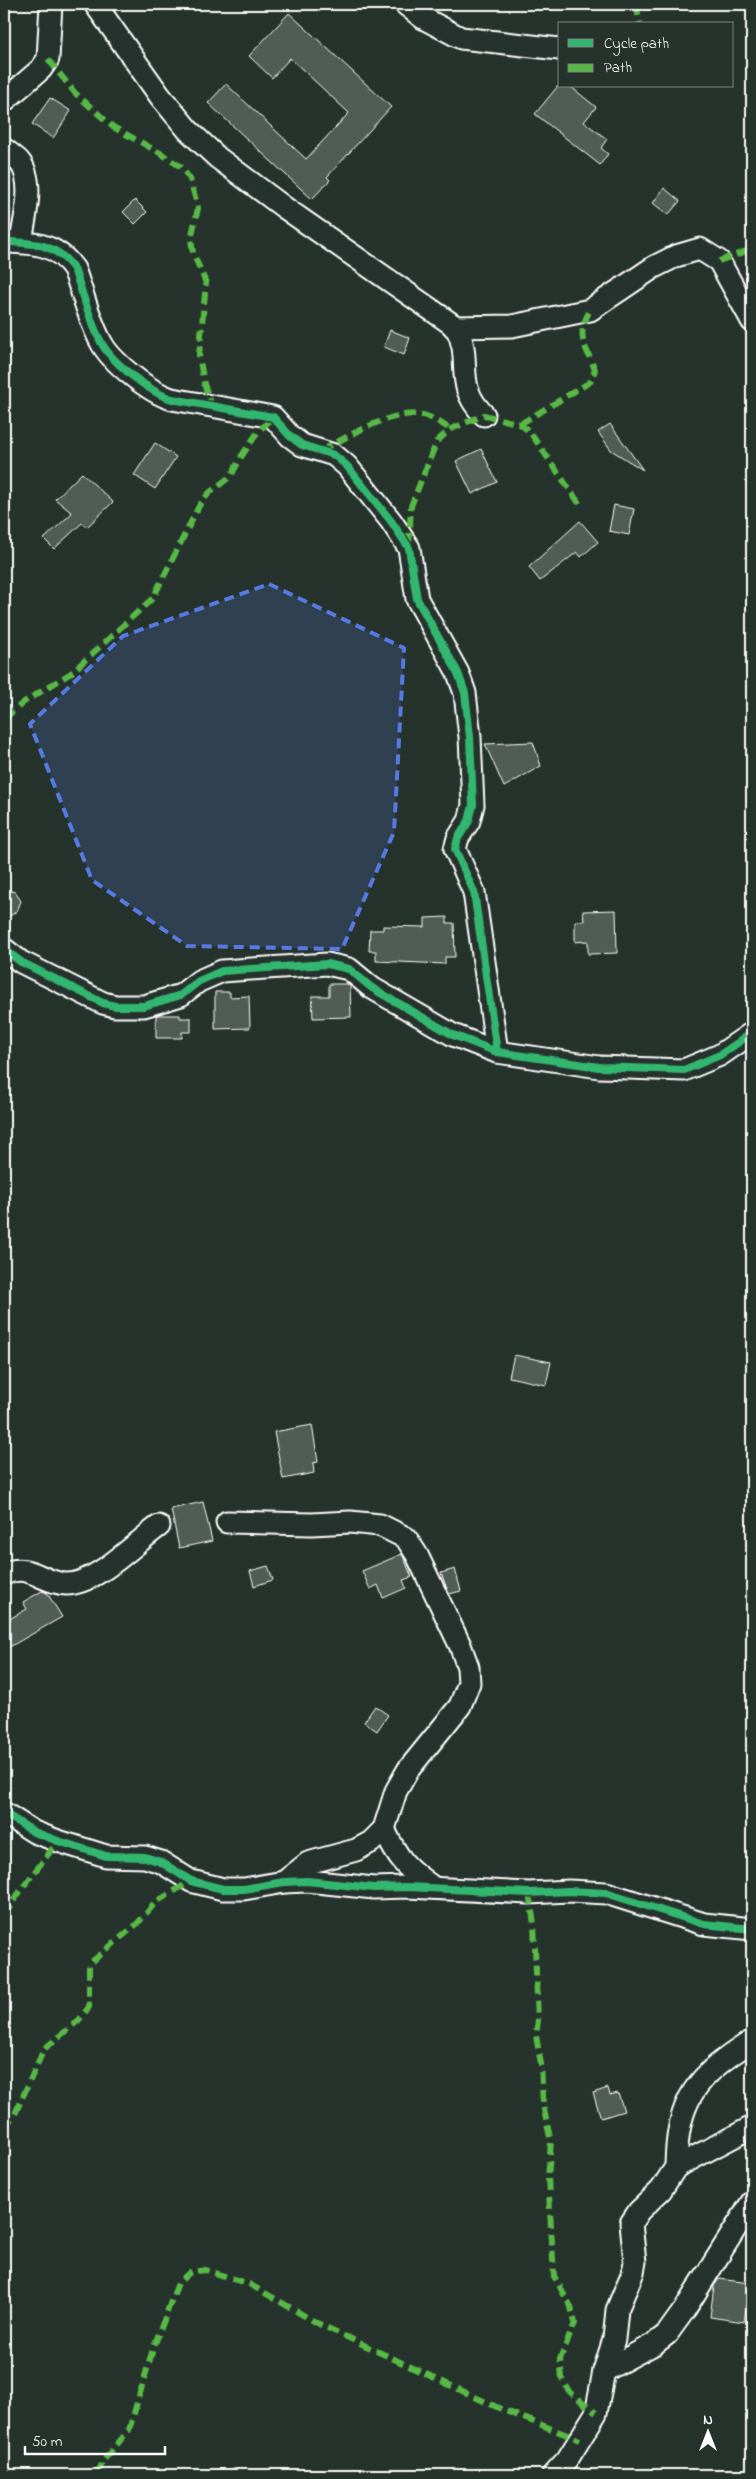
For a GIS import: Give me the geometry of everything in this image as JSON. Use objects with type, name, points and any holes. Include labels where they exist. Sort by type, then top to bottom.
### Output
[{"type":"street","points":[[4,101],[41,69],[48,59],[52,4]]},
{"type":"street","points":[[95,4],[160,96],[188,130],[218,158],[456,328],[462,341],[469,396],[484,415]]},
{"type":"street","points":[[405,4],[423,18],[461,38],[558,49]]},
{"type":"street","points":[[4,149],[20,162],[28,186],[12,242],[51,247],[67,258],[74,269],[102,344],[146,387],[160,395],[172,399],[273,417],[295,440],[334,455],[347,466],[391,521],[409,548],[417,599],[458,673],[465,693],[470,737],[473,804],[469,821],[458,838],[455,849],[474,892],[496,1052]]},
{"type":"street","points":[[454,326],[512,326],[590,310],[654,267],[676,256],[700,249],[719,261],[752,321]]},
{"type":"street","points":[[4,949],[21,962],[103,1003],[115,1006],[144,1006],[181,995],[199,981],[222,971],[327,964],[342,966],[372,988],[453,1035],[496,1052],[599,1067],[684,1070],[720,1054],[752,1033]]},
{"type":"street","points":[[227,1522],[312,1524],[350,1522],[380,1524],[406,1538],[417,1554],[460,1645],[468,1667],[469,1683],[460,1706],[408,1770],[396,1791],[384,1829],[371,1842],[356,1850],[308,1863],[284,1882]]},
{"type":"street","points":[[4,1574],[15,1569],[31,1572],[65,1584],[81,1581],[102,1570],[159,1526]]},
{"type":"street","points":[[4,1813],[34,1832],[58,1841],[106,1856],[161,1862],[191,1881],[223,1888],[244,1889],[284,1882],[307,1881],[374,1888],[434,1888],[530,1893],[569,1891],[606,1893],[704,1924],[752,1929]]},
{"type":"street","points":[[384,1829],[395,1854],[410,1871],[434,1888]]},
{"type":"street","points":[[676,2167],[677,2133],[682,2111],[693,2092],[716,2067],[752,2041]]},
{"type":"street","points":[[553,2475],[567,2460],[596,2413],[604,2371],[614,2339],[618,2310],[633,2272],[631,2223],[639,2211],[661,2190],[676,2167],[752,2127]]},
{"type":"street","points":[[604,2371],[626,2357],[654,2344],[667,2334],[685,2309],[752,2202]]},
{"type":"highlighted area","points":[[269,584],[404,648],[394,832],[342,949],[187,946],[92,880],[30,724],[123,636]]},
{"type":"building","points":[[289,13],[391,107],[327,177],[330,180],[312,199],[208,103],[226,84],[306,159],[349,113],[290,58],[272,78],[249,56]]},
{"type":"building","points":[[558,86],[558,88],[572,88],[596,107],[584,122],[607,139],[601,148],[608,154],[600,165],[535,114]]},
{"type":"building","points":[[50,98],[71,111],[53,138],[32,124]]},
{"type":"building","points":[[664,188],[680,201],[668,215],[653,203]]},
{"type":"building","points":[[135,200],[147,212],[135,224],[123,212]]},
{"type":"building","points":[[390,330],[410,338],[404,355],[384,347]]},
{"type":"building","points":[[610,424],[643,470],[611,450],[598,432]]},
{"type":"building","points":[[155,443],[176,457],[155,489],[134,475]]},
{"type":"building","points":[[481,449],[497,482],[472,494],[456,461]]},
{"type":"building","points":[[82,473],[113,502],[87,527],[82,523],[54,549],[44,539],[72,513],[55,499]]},
{"type":"building","points":[[614,505],[634,509],[629,535],[609,531]]},
{"type":"building","points":[[580,521],[598,542],[581,557],[577,552],[540,581],[529,567]]},
{"type":"building","points":[[533,742],[541,766],[504,787],[485,744]]},
{"type":"building","points":[[4,889],[15,892],[21,901],[17,911],[4,920]]},
{"type":"building","points":[[616,910],[617,953],[588,954],[588,941],[575,942],[575,921],[584,921],[583,911]]},
{"type":"building","points":[[447,917],[447,923],[454,923],[455,957],[445,957],[445,964],[376,961],[376,951],[369,951],[370,930],[383,930],[383,926],[425,927],[425,918]]},
{"type":"building","points":[[329,984],[347,984],[350,986],[351,1017],[313,1018],[312,996],[329,996]]},
{"type":"building","points":[[215,992],[230,992],[230,997],[249,996],[250,1028],[215,1029]]},
{"type":"building","points":[[156,1015],[180,1015],[180,1018],[191,1018],[191,1032],[182,1032],[182,1038],[156,1038]]},
{"type":"building","points":[[514,1355],[551,1362],[546,1385],[509,1377]]},
{"type":"building","points":[[312,1425],[318,1462],[313,1463],[314,1473],[283,1479],[274,1432]]},
{"type":"building","points":[[203,1502],[212,1541],[179,1548],[171,1509]]},
{"type":"building","points":[[402,1554],[412,1577],[403,1580],[406,1588],[383,1598],[378,1585],[370,1589],[362,1571]]},
{"type":"building","points":[[268,1566],[273,1580],[254,1586],[250,1571]]},
{"type":"building","points":[[455,1569],[461,1591],[449,1594],[441,1573]]},
{"type":"building","points":[[42,1591],[47,1593],[62,1617],[4,1650],[4,1622],[27,1609],[23,1602]]},
{"type":"building","points":[[375,1706],[388,1715],[377,1731],[364,1722]]},
{"type":"building","points":[[608,2088],[610,2095],[618,2093],[624,2111],[601,2118],[593,2093]]},
{"type":"building","points":[[719,2279],[750,2283],[744,2322],[710,2317],[714,2286]]},
{"type":"marked path","points":[[636,4],[640,22]]},
{"type":"marked path","points":[[48,59],[75,93],[113,127],[162,154],[181,167],[190,179],[198,208],[191,239],[193,253],[206,283],[199,355],[204,384],[212,406]]},
{"type":"marked path","points":[[719,261],[752,249]]},
{"type":"marked path","points":[[520,424],[590,382],[595,370],[585,347],[582,334],[585,320],[590,310]]},
{"type":"marked path","points":[[321,451],[370,426],[398,416],[423,415],[451,429]]},
{"type":"marked path","points":[[409,545],[411,506],[437,441],[451,429],[484,415],[520,424],[530,432],[581,506]]},
{"type":"marked path","points":[[4,719],[24,702],[71,673],[153,598],[199,506],[209,493],[231,476],[258,432],[273,417]]},
{"type":"marked path","points":[[4,1916],[23,1887],[58,1841]]},
{"type":"marked path","points":[[4,2128],[15,2114],[44,2049],[79,2020],[89,2007],[89,1964],[137,1924],[156,1902],[191,1881]]},
{"type":"marked path","points":[[529,1893],[534,1924],[538,2020],[536,2036],[541,2064],[543,2105],[551,2142],[548,2178],[554,2276],[571,2307],[575,2323],[560,2359],[562,2378],[569,2391],[596,2413]]},
{"type":"marked path","points":[[97,2475],[103,2461],[129,2430],[153,2349],[178,2283],[190,2272],[206,2270],[249,2284],[319,2324],[503,2410],[580,2440]]},
{"type":"cycle path","points":[[4,242],[44,246],[52,249],[67,260],[74,269],[101,342],[113,358],[132,376],[163,396],[172,399],[273,417],[290,436],[302,445],[334,455],[347,466],[391,521],[409,548],[417,599],[458,673],[465,693],[470,737],[473,805],[469,821],[458,838],[455,849],[474,892],[497,1052]]},
{"type":"cycle path","points":[[4,949],[21,962],[103,1003],[115,1006],[144,1006],[181,995],[199,981],[222,971],[327,964],[349,969],[372,988],[453,1035],[497,1052],[599,1067],[684,1070],[720,1055],[752,1033]]},
{"type":"cycle path","points":[[4,1813],[34,1832],[58,1841],[106,1856],[145,1857],[161,1862],[191,1881],[223,1889],[244,1889],[284,1882],[307,1881],[374,1888],[407,1887],[529,1893],[569,1891],[606,1893],[704,1924],[752,1929]]}]
